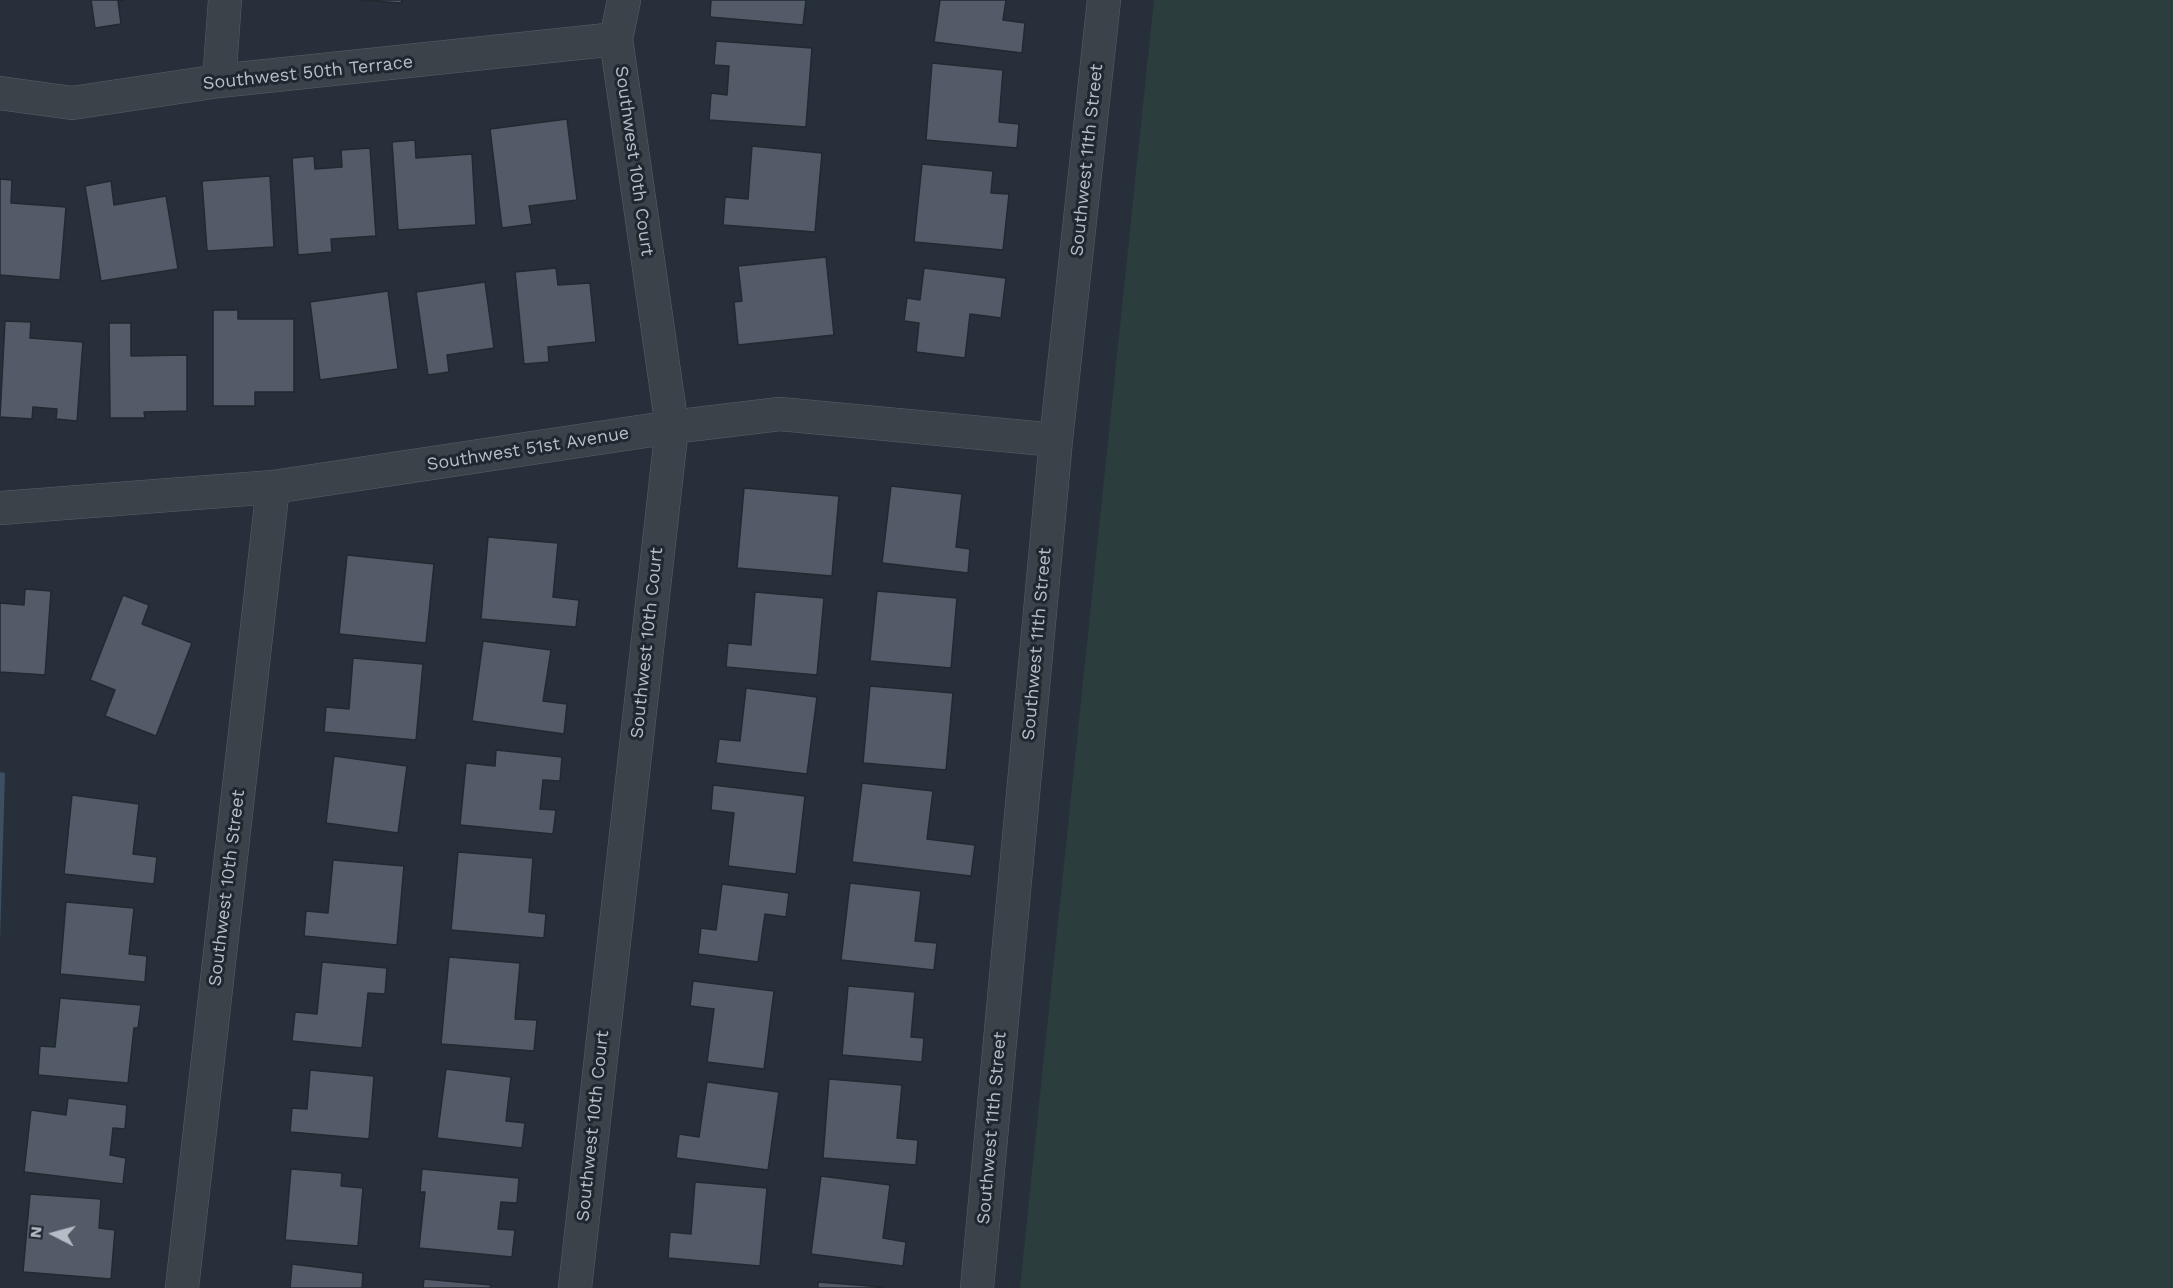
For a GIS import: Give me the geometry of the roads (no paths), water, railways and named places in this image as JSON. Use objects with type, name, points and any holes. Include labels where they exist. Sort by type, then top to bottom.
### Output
[{"type":"street","points":[[219,81],[225,0]]},
{"type":"street","name":"Southwest 10th Court","points":[[575,1288],[672,428],[616,39],[624,0]]},
{"type":"street","name":"Southwest 11th Street","points":[[977,1288],[1056,440],[1104,0]]},
{"type":"street","name":"Southwest 50th Terrace","points":[[0,93],[72,103],[219,81],[616,39]]},
{"type":"street","name":"Southwest 51st Avenue","points":[[0,508],[273,487],[780,414],[1056,440]]},
{"type":"street","name":"Southwest 10th Street","points":[[182,1288],[273,487]]},
{"type":"water","points":[[0,772],[5,773],[0,940]]}]
